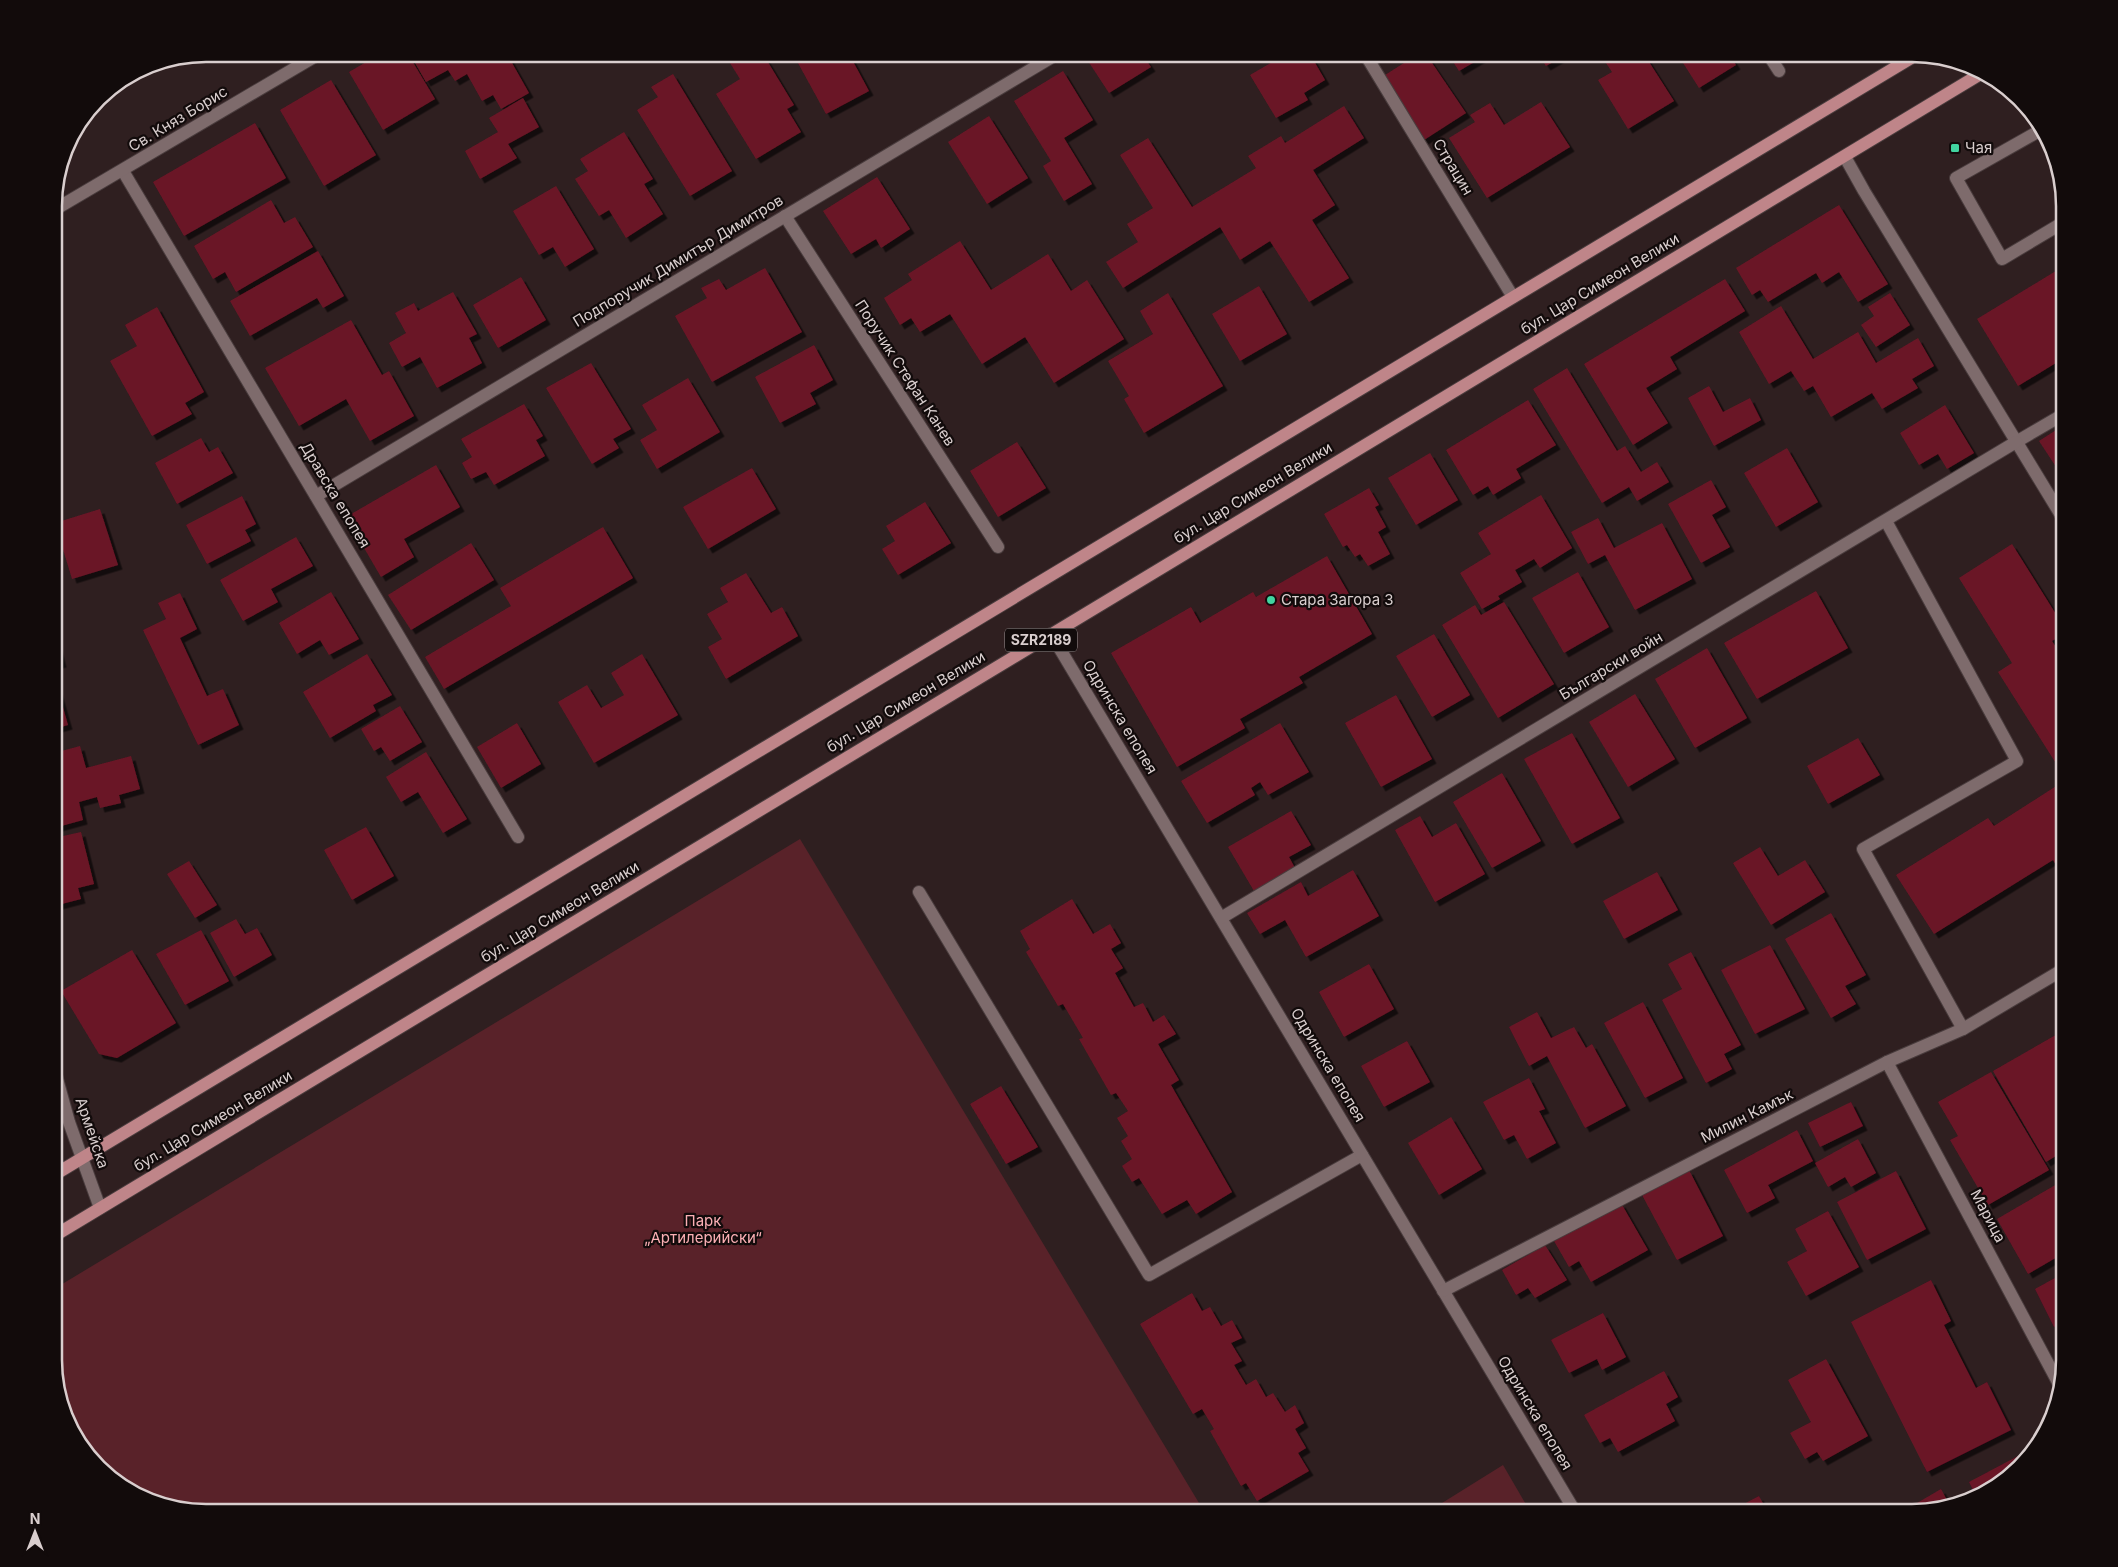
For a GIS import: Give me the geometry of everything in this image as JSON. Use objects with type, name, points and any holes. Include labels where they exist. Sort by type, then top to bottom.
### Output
[{"type":"main road","name":"SZR2189","points":[[63,1170],[1901,63]]},
{"type":"main road","name":"бул. Цар Симеон Велики","points":[[63,1231],[1975,78]]},
{"type":"street","name":"Св. Княз Борис","points":[[63,205],[303,63]]},
{"type":"street","name":"Подпоручик Димитър Димитров","points":[[316,496],[1042,63]]},
{"type":"street","name":"Страцин","points":[[1370,63],[1512,297]]},
{"type":"street","points":[[1773,63],[1778,72]]},
{"type":"street","points":[[2035,133],[1956,178],[2002,259],[2056,227]]},
{"type":"street","points":[[1844,157],[2056,507]]},
{"type":"street","name":"Дравска епопея","points":[[123,171],[518,837]]},
{"type":"street","name":"Поручик Стефан Канев","points":[[785,216],[998,547]]},
{"type":"street","name":"Български войн","points":[[1221,918],[2056,419]]},
{"type":"street","points":[[1886,521],[2017,761],[1863,849],[1963,1029]]},
{"type":"street","name":"Одринска епопея","points":[[1051,634],[1571,1504]]},
{"type":"street","points":[[919,892],[1149,1275],[1362,1155]]},
{"type":"street","name":"Милин Камък","points":[[1443,1291],[1887,1062],[1963,1029],[2056,974]]},
{"type":"street","name":"Марица","points":[[1887,1062],[2054,1375]]},
{"type":"street","name":"Армейска","points":[[63,1097],[100,1208]]},
{"type":"green space","name":"Парк „Артилерийски“","points":[[800,839],[1200,1504],[207,1504],[169,1500],[143,1490],[119,1475],[98,1455],[73,1415],[67,1398],[63,1370],[63,1284]]},
{"type":"green space","points":[[1503,1465],[1526,1504],[1440,1504]]},
{"type":"building","points":[[364,63],[413,63],[435,99],[383,130],[349,72]]},
{"type":"building","points":[[415,63],[512,63],[529,93],[501,109],[493,95],[482,101],[467,74],[455,81],[448,70],[426,82]]},
{"type":"building","points":[[730,63],[768,63],[794,105],[787,109],[801,132],[756,159],[716,94],[740,79]]},
{"type":"building","points":[[798,63],[854,63],[869,91],[826,114]]},
{"type":"building","points":[[1089,63],[1148,63],[1151,67],[1109,93]]},
{"type":"building","points":[[1271,63],[1315,63],[1325,80],[1304,93],[1308,100],[1276,118],[1250,75]]},
{"type":"building","points":[[1404,63],[1432,63],[1466,113],[1424,140],[1382,77]]},
{"type":"building","points":[[1454,63],[1473,63],[1459,71]]},
{"type":"building","points":[[1606,63],[1650,63],[1674,101],[1628,129],[1598,80],[1612,72]]},
{"type":"building","points":[[1683,63],[1735,63],[1736,65],[1699,88]]},
{"type":"building","points":[[1063,71],[1093,120],[1064,138],[1092,184],[1064,201],[1043,166],[1051,161],[1014,101]]},
{"type":"building","points":[[673,74],[732,171],[690,196],[637,110],[658,97],[651,87]]},
{"type":"building","points":[[331,80],[376,155],[324,186],[280,110]]},
{"type":"building","points":[[523,98],[539,127],[508,144],[517,158],[480,179],[465,151],[498,132],[489,118]]},
{"type":"building","points":[[1541,102],[1570,147],[1487,198],[1449,138],[1475,122],[1470,115],[1490,103],[1504,125]]},
{"type":"building","points":[[1344,106],[1364,138],[1313,170],[1335,205],[1312,220],[1349,278],[1309,302],[1270,241],[1240,260],[1220,227],[1123,288],[1106,262],[1138,242],[1127,224],[1153,208],[1120,155],[1148,138],[1192,207],[1256,168],[1248,156],[1281,136],[1285,143]]},
{"type":"building","points":[[989,116],[1028,178],[987,204],[948,142]]},
{"type":"building","points":[[255,123],[286,178],[184,236],[153,182]]},
{"type":"building","points":[[624,132],[653,179],[644,184],[663,214],[626,238],[609,210],[599,216],[575,179],[588,171],[580,159]]},
{"type":"building","points":[[877,177],[910,229],[881,248],[876,239],[851,254],[823,211]]},
{"type":"building","points":[[556,186],[594,249],[565,267],[553,247],[539,255],[513,211]]},
{"type":"building","points":[[271,200],[284,223],[295,217],[313,247],[236,292],[225,272],[213,279],[194,246]]},
{"type":"building","points":[[1839,205],[1888,284],[1858,302],[1839,272],[1822,283],[1816,273],[1768,302],[1760,290],[1752,295],[1736,268]]},
{"type":"building","points":[[960,241],[991,290],[1048,254],[1071,291],[1087,280],[1124,339],[1054,383],[1025,337],[982,364],[950,314],[920,332],[911,318],[900,325],[884,298],[912,280],[908,274]]},
{"type":"building","points":[[318,251],[344,296],[323,308],[317,298],[250,336],[230,301]]},
{"type":"building","points":[[765,268],[802,332],[712,382],[675,316],[707,298],[701,288],[719,279],[726,290]]},
{"type":"building","points":[[2056,271],[2056,363],[2018,386],[1977,319]]},
{"type":"building","points":[[521,277],[546,320],[498,348],[473,305]]},
{"type":"building","points":[[1725,279],[1745,311],[1670,357],[1677,369],[1646,388],[1668,423],[1633,445],[1584,364]]},
{"type":"building","points":[[1259,286],[1287,334],[1240,361],[1212,314]]},
{"type":"building","points":[[453,292],[477,334],[469,338],[482,363],[437,388],[420,357],[402,367],[389,343],[406,333],[395,313],[414,303],[418,311]]},
{"type":"building","points":[[1168,293],[1223,386],[1144,433],[1124,399],[1129,396],[1108,361],[1153,334],[1140,311]]},
{"type":"building","points":[[1890,293],[1910,325],[1876,347],[1861,325],[1874,316],[1868,307]]},
{"type":"building","points":[[1781,306],[1813,359],[1858,332],[1876,363],[1918,338],[1934,366],[1912,379],[1918,388],[1882,409],[1872,393],[1831,417],[1813,386],[1804,391],[1791,371],[1769,384],[1739,332]]},
{"type":"building","points":[[157,307],[204,392],[185,403],[192,414],[152,436],[110,361],[137,346],[125,325]]},
{"type":"building","points":[[351,320],[382,375],[389,371],[414,416],[370,441],[346,399],[299,426],[265,368]]},
{"type":"building","points":[[814,345],[833,380],[810,393],[816,404],[780,423],[755,377]]},
{"type":"building","points":[[591,363],[631,429],[613,439],[619,448],[592,464],[546,388]]},
{"type":"building","points":[[1567,368],[1617,451],[1625,446],[1641,472],[1657,462],[1669,482],[1637,501],[1629,487],[1602,503],[1533,389]]},
{"type":"building","points":[[688,378],[720,432],[657,469],[640,440],[657,430],[642,405]]},
{"type":"building","points":[[1709,386],[1723,412],[1750,398],[1761,420],[1714,446],[1688,398]]},
{"type":"building","points":[[1528,400],[1556,445],[1516,469],[1521,478],[1493,495],[1488,486],[1473,495],[1446,450]]},
{"type":"building","points":[[524,404],[543,436],[536,440],[545,456],[494,485],[486,472],[471,479],[462,463],[472,457],[461,439]]},
{"type":"building","points":[[1945,405],[1974,453],[1947,469],[1938,454],[1919,465],[1900,433]]},
{"type":"building","points":[[2056,430],[2056,467],[2039,441]]},
{"type":"building","points":[[201,438],[209,452],[218,447],[233,473],[177,504],[155,463]]},
{"type":"building","points":[[1017,442],[1046,488],[998,517],[970,471]]},
{"type":"building","points":[[1787,448],[1818,502],[1776,527],[1744,473]]},
{"type":"building","points":[[1430,453],[1458,500],[1416,525],[1388,478]]},
{"type":"building","points":[[436,465],[460,507],[404,539],[414,557],[381,577],[346,517]]},
{"type":"building","points":[[752,468],[776,509],[708,549],[683,507]]},
{"type":"building","points":[[1711,480],[1726,507],[1712,515],[1730,547],[1701,563],[1668,504]]},
{"type":"building","points":[[1369,488],[1379,505],[1375,507],[1386,527],[1378,532],[1390,554],[1368,566],[1360,554],[1355,557],[1347,545],[1343,547],[1324,514]]},
{"type":"building","points":[[1541,495],[1572,548],[1540,568],[1534,559],[1515,570],[1522,582],[1498,596],[1500,599],[1482,609],[1460,573],[1491,554],[1478,533]]},
{"type":"building","points":[[242,496],[256,524],[245,530],[251,541],[207,564],[186,525]]},
{"type":"building","points":[[925,502],[951,543],[898,575],[882,549],[895,541],[886,526]]},
{"type":"building","points":[[100,509],[118,565],[72,579],[63,549],[63,521]]},
{"type":"building","points":[[1598,518],[1614,548],[1662,523],[1692,579],[1635,610],[1605,555],[1588,564],[1571,532]]},
{"type":"building","points":[[603,527],[633,578],[444,689],[425,657],[511,606],[500,588]]},
{"type":"building","points":[[296,537],[313,566],[271,589],[278,602],[243,621],[220,580]]},
{"type":"building","points":[[471,543],[494,580],[411,630],[388,595]]},
{"type":"building","points":[[2012,544],[2056,614],[2056,639],[2052,641],[2056,647],[2056,763],[1998,672],[2012,663],[1959,578]]},
{"type":"building","points":[[1327,556],[1372,634],[1299,677],[1303,683],[1240,719],[1245,728],[1177,767],[1111,653],[1191,607],[1200,623],[1253,592],[1256,597]]},
{"type":"building","points":[[1578,572],[1609,627],[1564,653],[1532,598]]},
{"type":"building","points":[[746,573],[771,613],[782,607],[798,636],[726,679],[708,647],[722,639],[707,614],[728,602],[720,588]]},
{"type":"building","points":[[1816,591],[1848,648],[1757,699],[1724,643]]},
{"type":"building","points":[[331,592],[359,639],[329,655],[320,640],[297,654],[279,623]]},
{"type":"building","points":[[180,593],[197,629],[180,638],[207,696],[223,689],[239,725],[198,745],[143,630],[166,619],[158,603]]},
{"type":"building","points":[[1504,602],[1554,684],[1498,718],[1442,625],[1475,605],[1481,615]]},
{"type":"building","points":[[1434,634],[1470,695],[1432,717],[1396,656]]},
{"type":"building","points":[[1707,648],[1747,718],[1695,748],[1655,679]]},
{"type":"building","points":[[367,654],[392,695],[373,705],[376,711],[330,738],[303,692]]},
{"type":"building","points":[[642,654],[678,715],[594,763],[558,702],[587,685],[601,708],[624,695],[611,673]]},
{"type":"building","points":[[1635,694],[1675,759],[1628,787],[1589,722]]},
{"type":"building","points":[[1396,695],[1432,759],[1381,787],[1345,723]]},
{"type":"building","points":[[400,706],[422,742],[390,761],[381,747],[374,751],[361,729]]},
{"type":"building","points":[[63,708],[68,725],[63,726]]},
{"type":"building","points":[[517,723],[541,764],[501,788],[477,747]]},
{"type":"building","points":[[1280,723],[1309,772],[1268,795],[1260,782],[1251,788],[1255,795],[1207,823],[1181,781]]},
{"type":"building","points":[[1572,733],[1620,818],[1572,844],[1524,759]]},
{"type":"building","points":[[1858,738],[1880,775],[1828,804],[1807,766]]},
{"type":"building","points":[[80,746],[86,768],[131,756],[140,789],[119,795],[121,803],[100,808],[97,797],[79,802],[83,820],[63,826],[63,751]]},
{"type":"building","points":[[426,752],[467,819],[443,833],[418,792],[401,802],[386,777]]},
{"type":"building","points":[[1502,773],[1541,841],[1492,868],[1453,802]]},
{"type":"building","points":[[2056,786],[2056,865],[2053,860],[1934,934],[1896,875],[1988,818],[1994,826]]},
{"type":"building","points":[[1291,811],[1311,845],[1289,857],[1295,868],[1254,891],[1228,847]]},
{"type":"building","points":[[1420,816],[1432,837],[1456,823],[1485,874],[1435,902],[1395,830]]},
{"type":"building","points":[[366,827],[394,876],[352,900],[324,850]]},
{"type":"building","points":[[81,832],[94,884],[78,888],[81,899],[63,904],[63,836]]},
{"type":"building","points":[[1760,847],[1778,876],[1805,860],[1825,892],[1771,925],[1733,863]]},
{"type":"building","points":[[189,861],[217,905],[195,918],[167,874]]},
{"type":"building","points":[[1353,870],[1379,916],[1306,957],[1285,920],[1260,934],[1247,913],[1301,882],[1308,896]]},
{"type":"building","points":[[1657,872],[1678,910],[1624,939],[1603,901]]},
{"type":"building","points":[[1072,899],[1093,934],[1110,924],[1121,943],[1111,949],[1123,968],[1115,973],[1134,1007],[1143,1003],[1153,1022],[1164,1015],[1176,1034],[1158,1044],[1179,1080],[1171,1085],[1232,1192],[1196,1214],[1187,1200],[1162,1214],[1139,1178],[1132,1182],[1122,1166],[1132,1159],[1121,1141],[1128,1136],[1117,1118],[1128,1111],[1116,1093],[1111,1095],[1079,1039],[1083,1038],[1063,1004],[1058,1006],[1026,952],[1030,949],[1020,931]]},
{"type":"building","points":[[1831,913],[1866,975],[1845,986],[1856,1004],[1831,1018],[1785,939]]},
{"type":"building","points":[[236,919],[245,934],[257,928],[272,955],[234,977],[210,933]]},
{"type":"building","points":[[201,930],[229,981],[185,1005],[156,954]]},
{"type":"building","points":[[1770,945],[1805,1009],[1755,1034],[1721,970]]},
{"type":"building","points":[[132,950],[176,1023],[117,1058],[99,1054],[63,994],[63,990]]},
{"type":"building","points":[[1691,952],[1741,1045],[1724,1054],[1732,1069],[1706,1083],[1662,1000],[1682,989],[1668,964]]},
{"type":"building","points":[[1369,964],[1394,1009],[1344,1037],[1319,992]]},
{"type":"building","points":[[1643,1002],[1683,1078],[1645,1098],[1604,1023]]},
{"type":"building","points":[[1537,1012],[1551,1038],[1574,1027],[1586,1048],[1592,1044],[1626,1106],[1585,1128],[1547,1056],[1529,1066],[1509,1027]]},
{"type":"building","points":[[2056,1035],[2056,1156],[2046,1162],[1993,1071]]},
{"type":"building","points":[[1407,1041],[1430,1082],[1384,1107],[1361,1066]]},
{"type":"building","points":[[1991,1072],[2049,1170],[1988,1205],[1950,1140],[1958,1136],[1938,1102]]},
{"type":"building","points":[[1529,1078],[1545,1109],[1539,1111],[1556,1143],[1527,1159],[1514,1135],[1504,1140],[1483,1102]]},
{"type":"building","points":[[1001,1086],[1038,1147],[1006,1164],[970,1104]]},
{"type":"building","points":[[1851,1102],[1863,1126],[1820,1147],[1808,1123]]},
{"type":"building","points":[[1451,1117],[1482,1169],[1439,1195],[1408,1143]]},
{"type":"building","points":[[1797,1130],[1813,1161],[1768,1185],[1775,1198],[1747,1213],[1724,1170]]},
{"type":"building","points":[[1858,1139],[1876,1173],[1851,1187],[1845,1177],[1828,1187],[1815,1163]]},
{"type":"building","points":[[1689,1170],[1723,1236],[1677,1260],[1642,1195]]},
{"type":"building","points":[[1896,1171],[1926,1229],[1867,1260],[1837,1202]]},
{"type":"building","points":[[2056,1185],[2056,1258],[2028,1274],[1997,1219]]},
{"type":"building","points":[[1621,1203],[1648,1250],[1591,1282],[1579,1261],[1569,1267],[1554,1241]]},
{"type":"building","points":[[1828,1211],[1859,1267],[1806,1296],[1787,1262],[1807,1251],[1795,1229]]},
{"type":"building","points":[[1545,1245],[1567,1280],[1535,1298],[1528,1288],[1516,1295],[1502,1270]]},
{"type":"building","points":[[2056,1277],[2056,1326],[2054,1327],[2035,1289]]},
{"type":"building","points":[[1931,1280],[1951,1321],[1944,1325],[1976,1388],[1987,1382],[2011,1430],[1927,1472],[1851,1322]]},
{"type":"building","points":[[1192,1293],[1202,1311],[1210,1307],[1221,1326],[1232,1320],[1242,1338],[1231,1343],[1242,1361],[1234,1365],[1246,1385],[1256,1379],[1266,1397],[1273,1393],[1285,1412],[1295,1405],[1304,1423],[1295,1429],[1306,1448],[1298,1453],[1309,1471],[1257,1501],[1246,1483],[1241,1486],[1210,1431],[1214,1429],[1202,1409],[1193,1414],[1140,1324]]},
{"type":"building","points":[[1603,1313],[1626,1357],[1602,1370],[1597,1359],[1569,1373],[1551,1340]]},
{"type":"building","points":[[1826,1359],[1868,1436],[1823,1461],[1817,1452],[1805,1459],[1790,1433],[1811,1422],[1788,1380]]},
{"type":"building","points":[[1664,1371],[1678,1397],[1666,1404],[1675,1421],[1618,1452],[1610,1438],[1600,1443],[1584,1415]]},
{"type":"building","points":[[2018,1456],[2006,1469],[1975,1490],[1973,1491],[1969,1482]]},
{"type":"building","points":[[1941,1489],[1947,1500],[1930,1503],[1916,1504]]},
{"type":"building","points":[[1759,1496],[1763,1504],[1744,1504]]},
{"type":"place","name":"Чая","points":[[1955,148]]},
{"type":"place","name":"Стара Загора 3","points":[[1271,600]]}]
